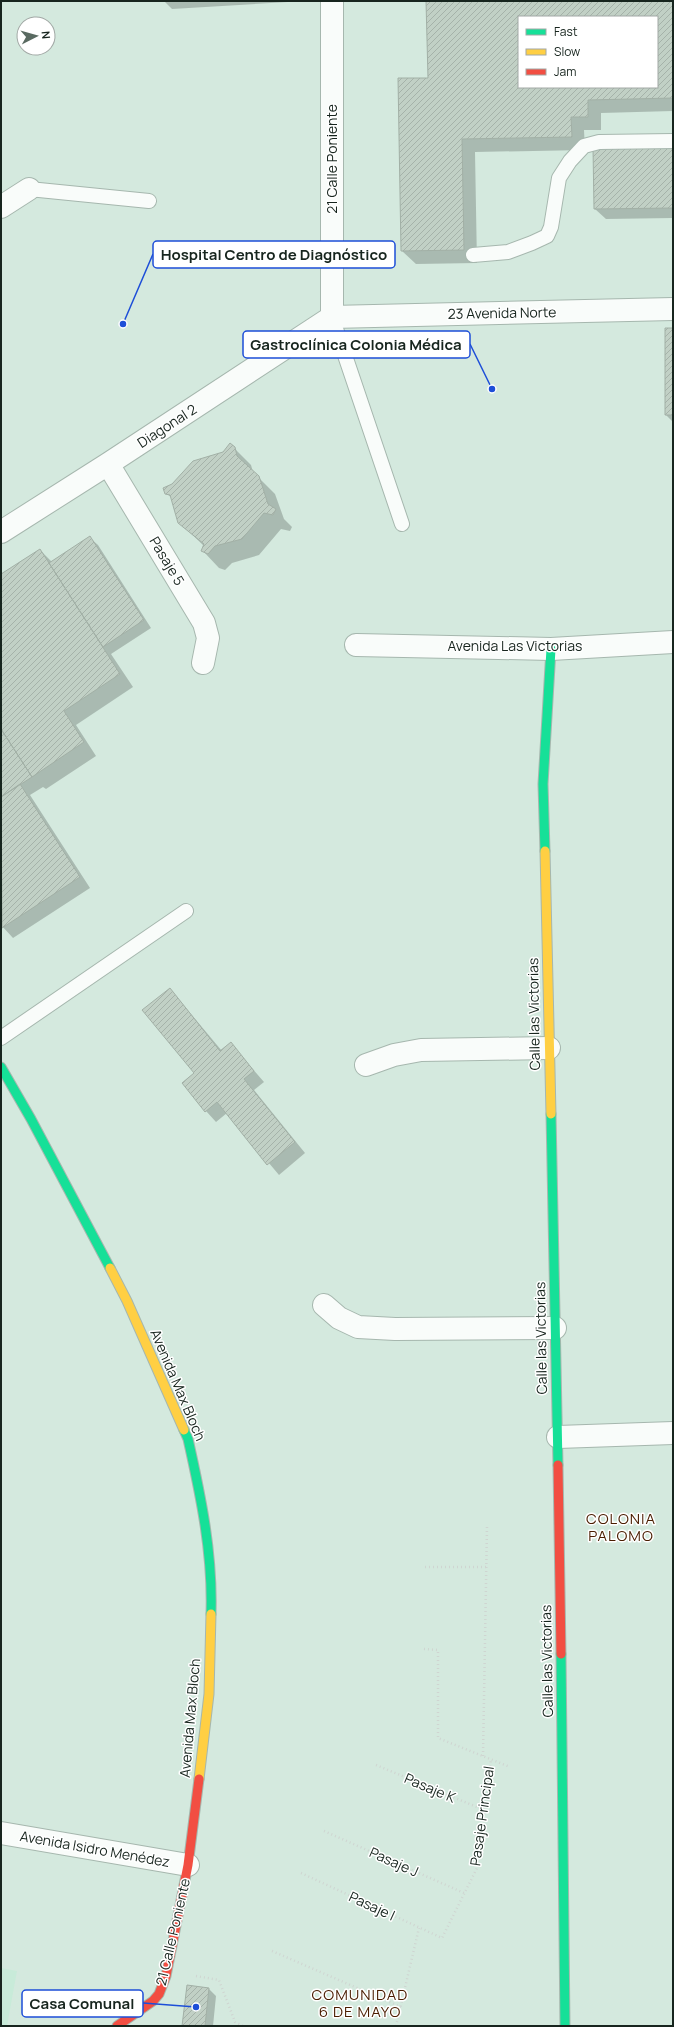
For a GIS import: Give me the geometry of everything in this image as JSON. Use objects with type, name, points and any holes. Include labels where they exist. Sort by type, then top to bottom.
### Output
[{"type":"street","name":"21 Calle Poniente","points":[[332,1],[332,317]]},
{"type":"street","points":[[1,207],[29,189]]},
{"type":"street","name":"23 Avenida Norte","points":[[332,317],[673,309]]},
{"type":"street","name":"Diagonal 2","points":[[1,532],[108,464],[332,317]]},
{"type":"street","name":"Pasaje 5","points":[[108,464],[204,623],[208,638],[207,649],[202,663]]},
{"type":"street","name":"Avenida Las Victorias","points":[[356,645],[551,649],[673,642]]},
{"type":"street","name":"Calle las Victorias","points":[[551,649],[543,784],[558,1437],[565,2026]]},
{"type":"street","points":[[366,1065],[394,1055],[421,1050],[549,1048]]},
{"type":"street","name":"Avenida Max Bloch","points":[[1,1067],[31,1119],[127,1301],[188,1438],[203,1508],[212,1580],[209,1694],[188,1865]]},
{"type":"street","points":[[324,1305],[339,1318],[358,1327],[395,1329],[555,1328]]},
{"type":"street","points":[[558,1437],[673,1433]]},
{"type":"street","name":"Avenida Isidro Menédez","points":[[1,1833],[188,1865]]},
{"type":"street","name":"21 Calle Poniente","points":[[117,2026],[153,2001],[162,1987],[166,1976],[188,1865]]},
{"type":"lane","points":[[473,255],[508,252],[532,244],[547,236],[552,227],[560,178],[570,161],[584,146],[599,142],[673,141]]},
{"type":"lane","points":[[29,189],[149,201]]},
{"type":"lane","points":[[332,317],[402,524]]},
{"type":"lane","points":[[1,1038],[186,911]]},
{"type":"path","points":[[483,1756],[487,1526]]},
{"type":"path","points":[[425,1567],[486,1567]]},
{"type":"path","points":[[424,1649],[438,1650],[438,1738],[510,1767]]},
{"type":"path","name":"Pasaje Principal","points":[[442,1938],[477,1868],[491,1759]]},
{"type":"path","name":"Pasaje K","points":[[376,1765],[484,1810]]},
{"type":"path","name":"Pasaje J","points":[[324,1831],[464,1893]]},
{"type":"path","name":"Pasaje I","points":[[301,1873],[442,1938]]},
{"type":"path","points":[[396,2026],[419,1928]]},
{"type":"path","points":[[272,1951],[401,2007]]},
{"type":"path","points":[[196,1976],[219,1980],[235,2022],[243,2026]]},
{"type":"shaded area","points":[[1,1968],[17,1971],[7,2026],[1,2026]]},
{"type":"building","points":[[426,1],[673,1],[673,98],[588,100],[588,117],[571,117],[572,137],[462,139],[464,250],[401,251],[398,78],[428,78]]},
{"type":"building","points":[[673,147],[673,208],[594,209],[593,148]]},
{"type":"building","points":[[665,328],[673,328],[673,415],[665,415]]},
{"type":"building","points":[[230,443],[235,447],[237,456],[259,476],[268,504],[276,509],[273,515],[264,513],[242,539],[215,546],[208,554],[201,551],[204,544],[178,523],[170,495],[165,494],[163,488],[172,484],[193,461],[223,452]]},
{"type":"building","points":[[90,536],[144,620],[103,647],[49,563]]},
{"type":"building","points":[[40,549],[120,674],[64,711],[84,742],[32,777],[1,729],[1,574]]},
{"type":"building","points":[[1,729],[32,777],[1,797]]},
{"type":"building","points":[[20,784],[80,877],[2,928],[1,797]]},
{"type":"building","points":[[170,988],[220,1051],[231,1042],[254,1071],[244,1079],[295,1142],[267,1165],[217,1102],[205,1112],[182,1083],[194,1073],[142,1010]]},
{"type":"building","points":[[187,1985],[209,1988],[205,2026],[182,2026]]},
{"type":"traffic: fast","points":[[545,851],[543,784],[551,649]]},
{"type":"traffic: fast","points":[[1,1067],[31,1119],[110,1268]]},
{"type":"traffic: fast","points":[[551,1114],[558,1465]]},
{"type":"traffic: fast","points":[[184,1430],[188,1439],[202,1504],[210,1570],[211,1614]]},
{"type":"traffic: fast","points":[[561,1654],[565,2026]]},
{"type":"traffic: slow","points":[[545,851],[551,1114]]},
{"type":"traffic: slow","points":[[110,1268],[127,1301],[184,1430]]},
{"type":"traffic: slow","points":[[199,1779],[209,1694],[211,1614]]},
{"type":"traffic: jam","points":[[558,1465],[561,1654]]},
{"type":"traffic: jam","points":[[117,2026],[153,2001],[159,1994],[166,1976],[188,1865],[199,1779]]},
{"type":"place","name":"Hospital Centro de Diagnóstico","points":[[123,324]]},
{"type":"place","name":"Gastroclínica Colonia Médica","points":[[492,389]]},
{"type":"place","name":"Casa Comunal","points":[[196,2007]]},
{"type":"district","name":"COLONIA PALOMO","points":[[621,1528]]},
{"type":"district","name":"COMUNIDAD 6 DE MAYO","points":[[360,2004]]}]
